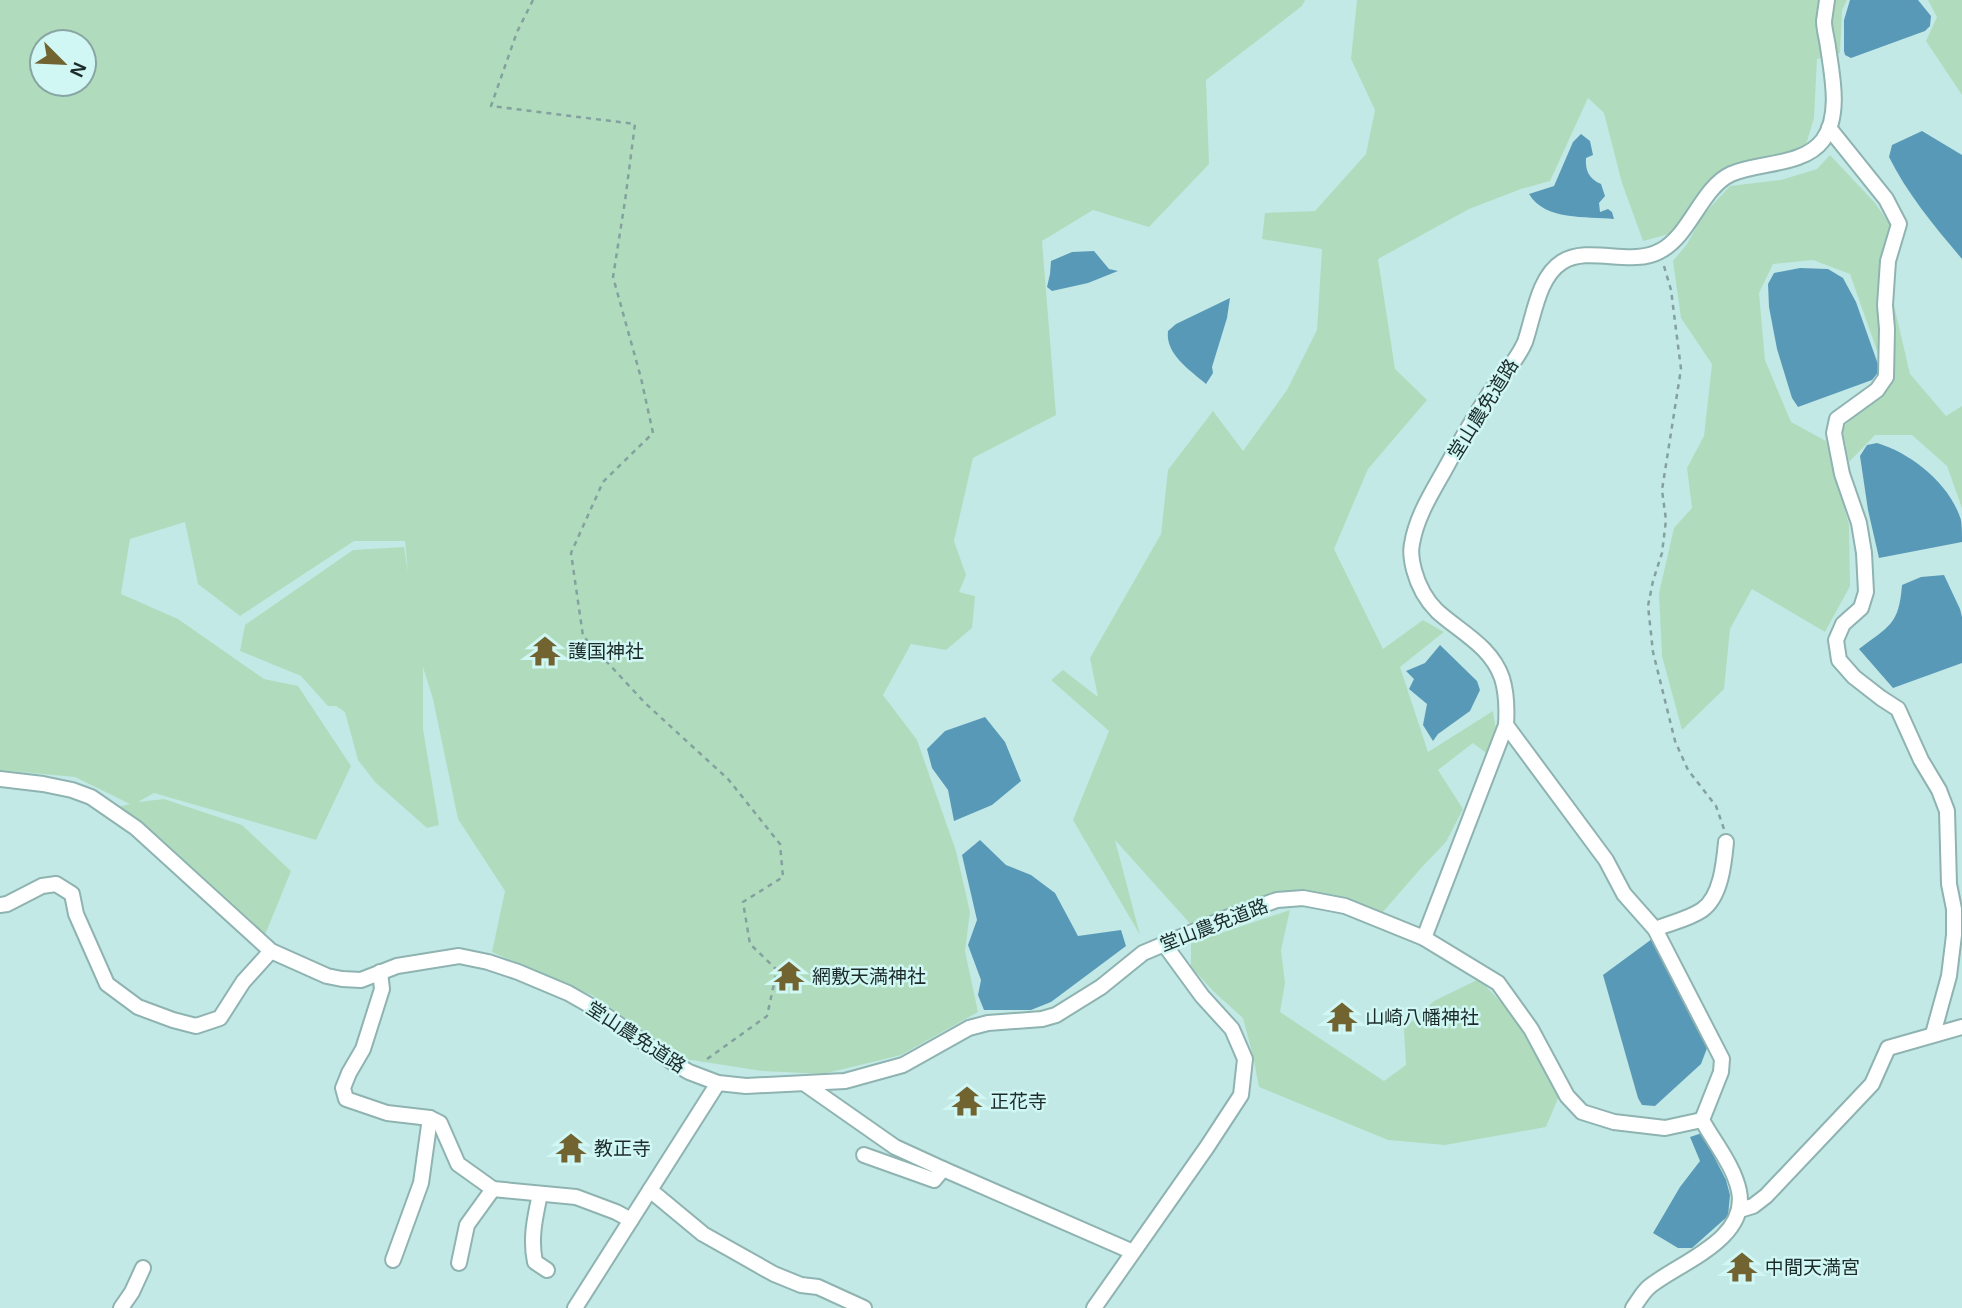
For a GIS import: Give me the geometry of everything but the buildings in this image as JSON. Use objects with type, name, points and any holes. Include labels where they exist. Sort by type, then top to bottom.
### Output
[{"type":"street","points":[[1660,252],[1677,238],[1710,192],[1728,175],[1803,156],[1822,142],[1833,113],[1824,22],[1827,0]]},
{"type":"street","points":[[1829,128],[1886,199],[1899,224],[1888,261],[1885,305],[1886,377],[1877,390],[1837,419],[1834,433],[1842,474],[1859,523],[1866,592],[1861,608],[1843,625],[1836,640],[1839,660],[1854,677],[1898,709],[1947,811],[1949,884],[1955,909],[1954,935],[1949,976],[1933,1034]]},
{"type":"street","name":"堂山農免道路","points":[[0,779],[43,784],[92,797],[136,828],[271,951],[327,976],[360,980],[397,966],[458,956],[488,962],[568,993],[598,1010],[672,1062],[718,1083],[746,1086],[845,1082],[903,1065],[969,1028],[988,1023],[1042,1019],[1056,1015],[1101,987],[1143,953],[1277,900],[1303,898],[1345,906],[1424,938],[1506,725],[1507,702],[1502,677],[1491,658],[1481,645],[1436,610],[1418,582],[1412,563],[1412,544],[1417,526],[1427,501],[1471,422],[1524,344],[1550,274],[1560,263],[1575,255],[1638,257],[1660,252]]},
{"type":"street","points":[[1506,725],[1605,860],[1624,894],[1655,929],[1722,1059],[1721,1072],[1702,1120]]},
{"type":"street","points":[[1655,929],[1704,909],[1717,888],[1724,869],[1726,842]]},
{"type":"street","points":[[0,905],[43,886],[56,884],[72,894],[75,914],[107,984],[138,1007],[196,1026],[220,1018],[243,982],[271,951]]},
{"type":"street","points":[[1424,938],[1498,983],[1531,1029],[1567,1096],[1582,1112],[1614,1122],[1665,1128],[1702,1120]]},
{"type":"street","points":[[1094,1308],[1241,1094],[1245,1059],[1232,1029],[1202,996],[1164,944]]},
{"type":"street","points":[[380,972],[382,989],[363,1049],[343,1088],[346,1099],[387,1113],[430,1118],[440,1123],[458,1164],[493,1189],[576,1197],[631,1220]]},
{"type":"street","points":[[1740,1210],[1753,1206],[1766,1196],[1872,1084],[1888,1048],[1962,1027]]},
{"type":"street","points":[[575,1308],[718,1083]]},
{"type":"street","points":[[806,1084],[895,1146],[1133,1252]]},
{"type":"street","points":[[393,1260],[421,1183],[430,1118]]},
{"type":"street","points":[[1633,1308],[1648,1287],[1707,1250],[1726,1234],[1740,1210],[1739,1191],[1730,1169],[1702,1120]]},
{"type":"street","points":[[864,1155],[934,1180],[943,1169]]},
{"type":"street","points":[[458,1263],[467,1225],[493,1189]]},
{"type":"street","points":[[650,1191],[703,1234],[774,1274],[801,1285],[818,1287],[833,1302],[864,1308]]},
{"type":"street","points":[[540,1194],[534,1223],[533,1251],[535,1262],[547,1270]]},
{"type":"street","points":[[121,1308],[143,1268]]},
{"type":"path","points":[[533,0],[517,32],[491,106],[635,124],[613,277],[653,433],[603,482],[571,553],[583,636],[645,703],[728,779],[780,844],[783,877],[743,902],[750,944],[777,970],[767,1016],[689,1072]]},
{"type":"path","points":[[1660,252],[1671,290],[1681,369],[1662,490],[1665,520],[1662,553],[1648,606],[1649,618],[1653,652],[1675,741],[1688,770],[1716,806],[1724,824],[1726,842]]},
{"type":"green space","points":[[0,0],[1305,0],[1302,6],[1206,80],[1209,164],[1149,227],[1093,210],[1042,241],[1056,415],[973,458],[954,541],[966,575],[959,592],[975,596],[972,628],[946,650],[911,644],[883,695],[917,740],[956,851],[970,912],[965,951],[978,1012],[901,1055],[823,1074],[762,1071],[685,1059],[592,995],[492,952],[505,891],[458,819],[433,699],[423,667],[423,729],[439,825],[427,828],[375,782],[358,760],[345,712],[336,706],[328,706],[301,676],[240,651],[245,625],[353,550],[404,547],[408,573],[405,541],[354,541],[240,616],[198,584],[185,522],[130,539],[121,594],[178,619],[264,679],[298,686],[351,766],[316,840],[154,793],[138,802],[164,799],[242,825],[291,871],[265,935],[118,807],[130,804],[75,777],[0,770]]},
{"type":"green space","points":[[1357,0],[1847,0],[1842,10],[1840,53],[1817,59],[1814,118],[1805,148],[1722,170],[1673,233],[1643,241],[1622,183],[1604,113],[1588,98],[1550,181],[1469,209],[1378,259],[1395,369],[1427,400],[1368,469],[1334,549],[1383,649],[1423,620],[1444,632],[1400,667],[1428,752],[1493,711],[1496,730],[1486,753],[1473,743],[1438,770],[1463,809],[1446,842],[1382,913],[1322,893],[1264,898],[1194,928],[1115,840],[1140,935],[1073,820],[1109,731],[1051,680],[1063,670],[1098,697],[1090,658],[1161,534],[1168,470],[1213,411],[1243,451],[1287,390],[1317,330],[1322,249],[1262,239],[1265,213],[1315,211],[1366,154],[1375,110],[1351,59]]},
{"type":"green space","points":[[1928,0],[1962,0],[1962,95],[1926,41],[1937,17]]},
{"type":"green space","points":[[1830,155],[1875,203],[1891,226],[1881,266],[1881,362],[1850,274],[1813,260],[1773,264],[1759,293],[1765,360],[1791,422],[1826,441],[1849,525],[1850,586],[1825,632],[1752,589],[1730,629],[1724,689],[1682,730],[1662,656],[1659,593],[1674,528],[1692,508],[1687,468],[1704,436],[1712,364],[1681,318],[1673,261],[1687,244],[1704,214],[1730,186],[1781,180],[1817,169]]},
{"type":"green space","points":[[1893,301],[1910,374],[1946,416],[1962,406],[1962,508],[1947,466],[1912,435],[1875,435],[1849,462],[1842,428],[1887,386]]},
{"type":"green space","points":[[1290,910],[1281,950],[1285,983],[1280,1012],[1384,1081],[1406,1065],[1404,1029],[1434,1001],[1479,979],[1512,1014],[1559,1096],[1546,1127],[1445,1145],[1388,1140],[1259,1087],[1243,1018],[1191,967],[1191,943]]},
{"type":"water","points":[[1850,0],[1918,0],[1931,16],[1930,26],[1925,31],[1851,58],[1845,55],[1844,51],[1844,20]]},
{"type":"water","points":[[1922,131],[1962,155],[1962,259],[1913,198],[1889,157],[1892,145]]},
{"type":"water","points":[[1581,134],[1590,141],[1593,155],[1586,158],[1587,170],[1593,180],[1601,184],[1605,196],[1599,203],[1600,212],[1608,209],[1614,219],[1556,213],[1536,203],[1529,194],[1554,186],[1573,142]]},
{"type":"water","points":[[1094,251],[1109,269],[1118,271],[1088,283],[1052,291],[1047,287],[1051,261],[1072,252]]},
{"type":"water","points":[[1800,268],[1828,269],[1843,278],[1856,302],[1880,370],[1872,380],[1798,407],[1792,398],[1777,349],[1769,307],[1768,284],[1774,273]]},
{"type":"water","points":[[1230,298],[1227,318],[1212,367],[1213,373],[1206,384],[1174,354],[1170,347],[1168,331],[1176,324]]},
{"type":"water","points":[[1877,443],[1916,462],[1939,482],[1956,507],[1961,520],[1962,542],[1879,558],[1860,456],[1867,445]]},
{"type":"water","points":[[1944,575],[1962,617],[1962,663],[1893,688],[1859,649],[1891,623],[1898,609],[1902,585],[1921,577]]},
{"type":"water","points":[[1440,645],[1477,681],[1480,690],[1470,711],[1438,734],[1433,741],[1423,725],[1427,704],[1409,689],[1414,679],[1406,671],[1425,663]]},
{"type":"water","points":[[985,717],[1005,742],[1021,781],[992,805],[954,821],[948,790],[932,768],[927,749],[945,731]]},
{"type":"water","points":[[980,840],[1006,865],[1031,875],[1055,893],[1078,936],[1121,930],[1126,946],[1051,1002],[1031,1010],[984,1010],[978,995],[981,980],[968,945],[977,920],[962,855]]},
{"type":"water","points":[[1656,936],[1709,1043],[1701,1064],[1655,1106],[1642,1105],[1638,1098],[1603,975]]},
{"type":"water","points":[[1702,1133],[1726,1180],[1730,1195],[1728,1216],[1692,1248],[1678,1248],[1653,1233],[1680,1187],[1700,1161],[1690,1137]]},
{"type":"place","name":"護国神社","points":[[545,651]]},
{"type":"place","name":"網敷天満神社","points":[[789,976]]},
{"type":"place","name":"山崎八幡神社","points":[[1342,1017]]},
{"type":"place","name":"正花寺","points":[[967,1101]]},
{"type":"place","name":"教正寺","points":[[571,1148]]},
{"type":"place","name":"中間天満宮","points":[[1742,1267]]}]
